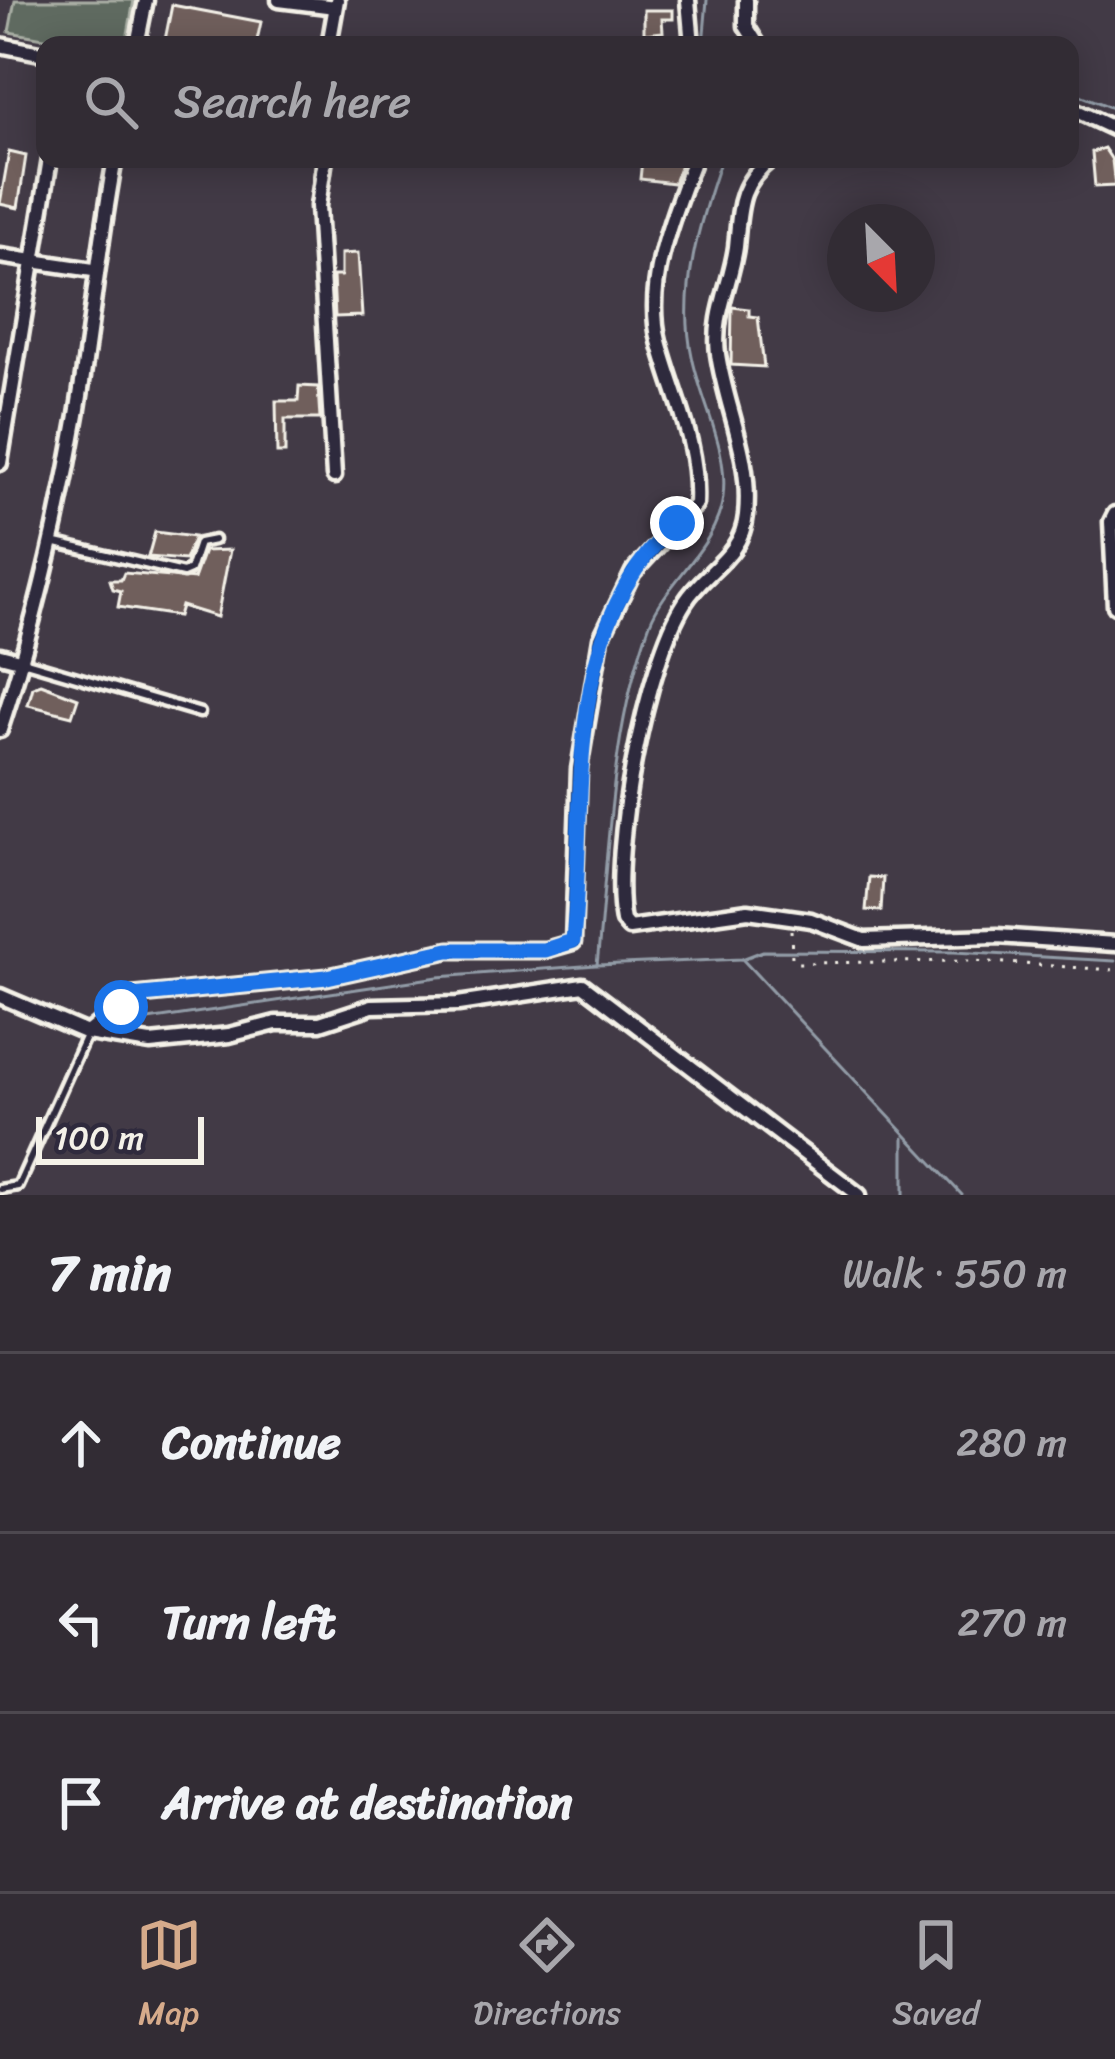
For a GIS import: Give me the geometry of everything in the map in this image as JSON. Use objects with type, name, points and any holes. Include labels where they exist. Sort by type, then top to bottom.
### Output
[{"type":"street","points":[[139,36],[146,0]]},
{"type":"street","points":[[279,0],[336,3],[330,36]]},
{"type":"street","points":[[688,0],[691,36]]},
{"type":"street","points":[[746,0],[746,26],[752,36]]},
{"type":"street","points":[[0,45],[36,52]]},
{"type":"street","points":[[1079,112],[1115,129]]},
{"type":"street","points":[[0,463],[49,168]]},
{"type":"street","points":[[0,730],[23,661],[77,416],[94,270],[113,168]]},
{"type":"street","points":[[324,168],[318,206],[334,476]]},
{"type":"street","points":[[86,1033],[132,996],[327,977],[449,950],[545,950],[573,941],[579,769],[601,638],[633,572],[696,504],[697,475],[682,398],[658,338],[657,299],[664,244],[691,168]]},
{"type":"street","points":[[762,168],[746,183],[741,197],[734,258],[718,309],[719,358],[743,451],[743,532],[735,550],[683,604],[645,713],[624,828],[623,921],[628,928],[654,928],[748,911],[811,920],[865,940],[998,936],[1115,944]]},
{"type":"street","points":[[0,256],[94,270]]},
{"type":"street","points":[[1115,514],[1111,522],[1115,606]]},
{"type":"street","points":[[0,655],[23,661]]},
{"type":"street","points":[[0,996],[86,1033],[130,1043],[175,1042],[276,1023],[320,1023],[372,1006],[458,1004],[584,985],[859,1195]]},
{"type":"lane","points":[[48,542],[183,573],[190,570],[199,543],[214,540]]},
{"type":"lane","points":[[23,661],[200,713]]},
{"type":"lane","points":[[0,1189],[18,1186],[86,1033]]},
{"type":"path","points":[[791,943],[792,958],[798,963],[974,961],[1115,970]]},
{"type":"green space","points":[[15,0],[134,0],[128,36],[36,37],[9,32]]},
{"type":"building","points":[[172,5],[261,22],[258,36],[166,36]]},
{"type":"building","points":[[644,10],[673,10],[673,19],[662,19],[663,32],[644,34]]},
{"type":"building","points":[[1104,148],[1112,160],[1115,186],[1095,187],[1092,152]]},
{"type":"building","points":[[9,152],[26,156],[18,208],[0,204]]},
{"type":"building","points":[[641,168],[680,168],[674,183],[640,179]]},
{"type":"building","points":[[358,253],[362,316],[335,317],[333,276],[341,276],[341,254]]},
{"type":"building","points":[[732,307],[749,309],[749,316],[758,317],[764,367],[731,365]]},
{"type":"building","points":[[299,386],[318,387],[320,419],[285,419],[285,453],[277,453],[276,401],[298,401]]},
{"type":"building","points":[[155,532],[194,537],[185,560],[148,557]]},
{"type":"building","points":[[230,550],[217,617],[181,606],[178,616],[118,607],[121,591],[113,589],[110,580],[121,580],[124,573],[194,579],[204,551]]},
{"type":"building","points":[[41,684],[78,698],[72,716],[28,705],[33,687]]},
{"type":"building","points":[[869,877],[883,878],[881,911],[866,910]]},
{"type":"waterway","points":[[704,36],[707,0]]},
{"type":"waterway","points":[[1079,95],[1115,109]]},
{"type":"waterway","points":[[718,168],[689,281],[688,331],[722,461],[723,497],[702,548],[658,607],[637,664],[613,792],[597,965],[742,959],[763,951],[954,952],[1115,961]]},
{"type":"waterway","points":[[743,960],[962,1195]]},
{"type":"waterway","points":[[128,1023],[438,977],[596,965]]},
{"type":"waterway","points":[[904,1138],[904,1195]]},
{"type":"route","points":[[121,1007],[132,996],[190,994],[300,976],[327,977],[449,950],[545,950],[573,941],[579,769],[601,638],[612,605],[633,572],[653,544],[677,523]]}]
